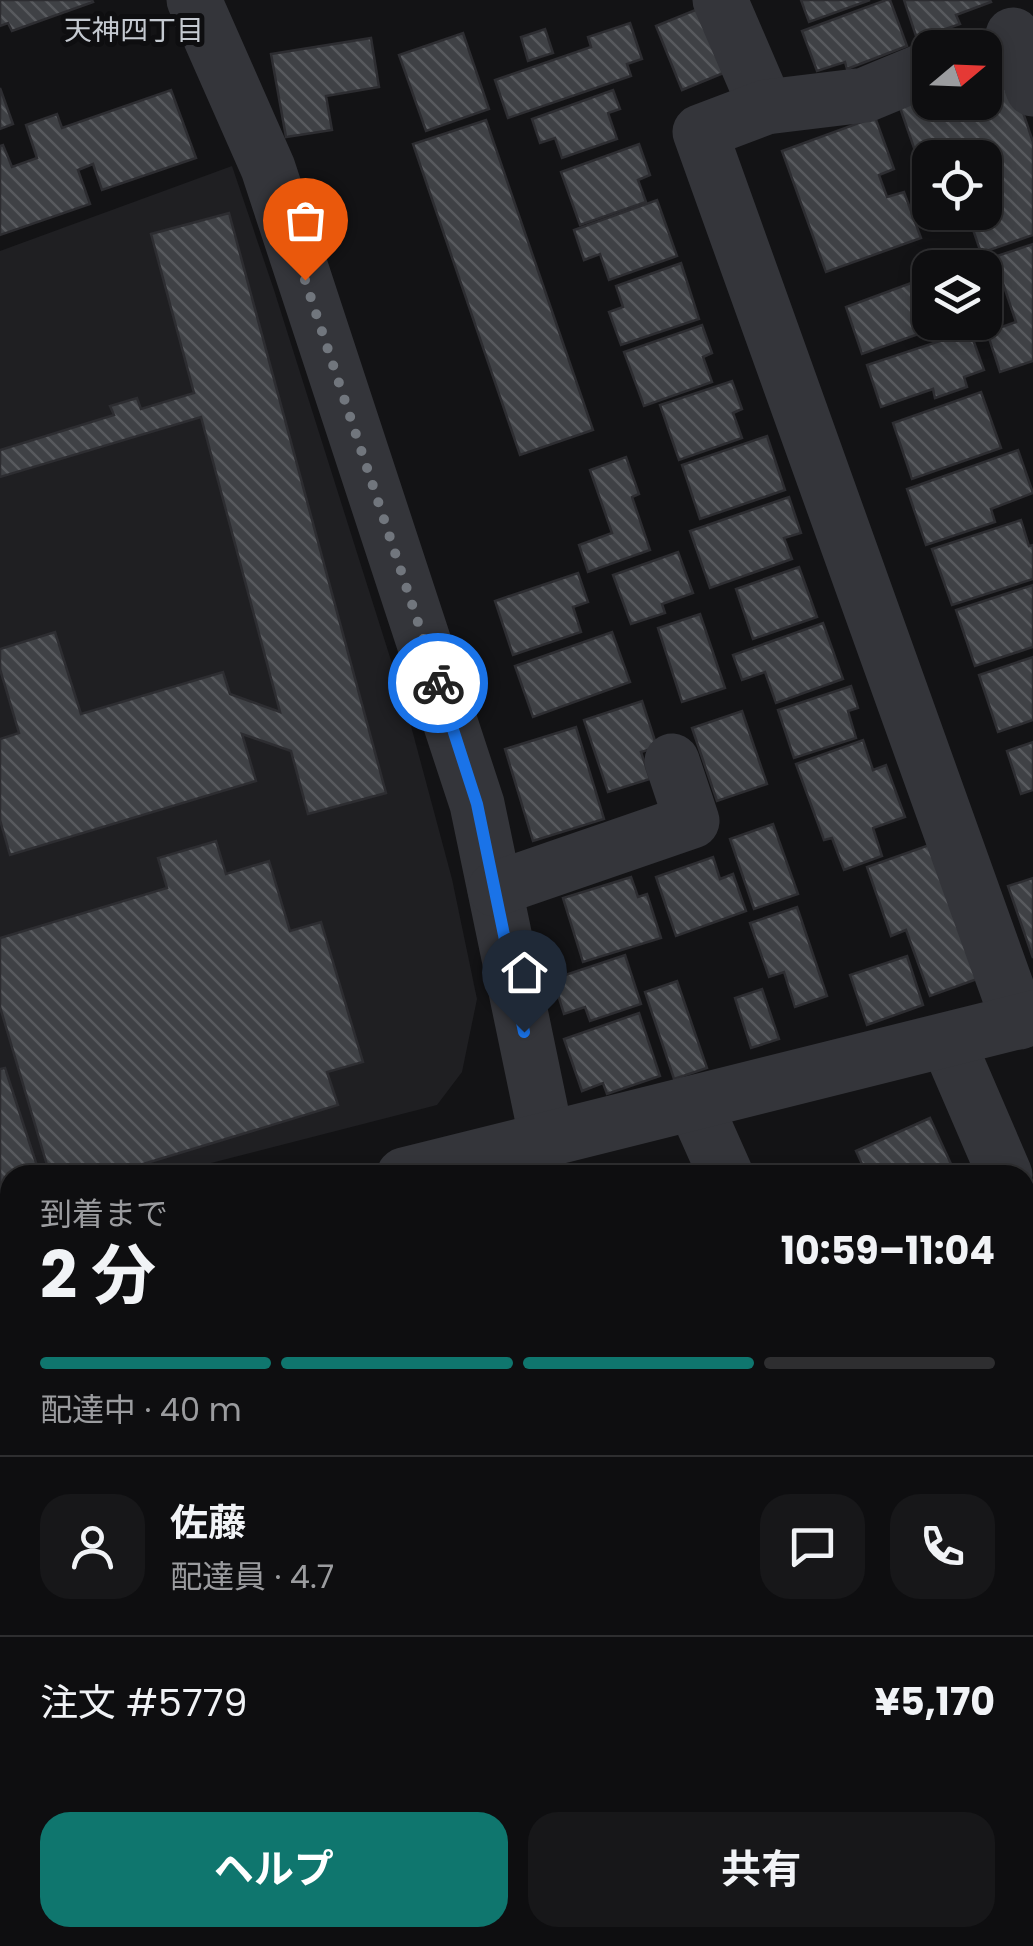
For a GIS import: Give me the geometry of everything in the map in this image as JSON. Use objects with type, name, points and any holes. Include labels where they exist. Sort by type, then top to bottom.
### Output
[{"type":"street","points":[[202,0],[194,0],[268,168],[477,804],[546,1140]]},
{"type":"street","points":[[720,0],[766,106]]},
{"type":"street","points":[[1018,22],[1033,89]]},
{"type":"street","points":[[472,1165],[546,1140],[1026,1020],[700,132],[766,106],[866,94],[912,75]]},
{"type":"street","points":[[495,889],[692,821],[672,761]]},
{"type":"street","points":[[947,1040],[1002,1165]]},
{"type":"street","points":[[694,1103],[722,1165]]},
{"type":"shaded area","points":[[232,166],[407,711],[452,879],[477,999],[462,1072],[437,1105],[203,1165],[0,1165],[0,251]]},
{"type":"building","points":[[0,0],[93,2],[12,31],[8,23],[0,26]]},
{"type":"building","points":[[801,0],[870,0],[809,22]]},
{"type":"building","points":[[890,0],[907,46],[847,69],[845,62],[817,71],[802,31]]},
{"type":"building","points":[[904,0],[991,2],[956,15],[960,24],[943,30],[914,30]]},
{"type":"building","points":[[710,4],[738,67],[682,90],[656,26]]},
{"type":"building","points":[[630,23],[642,59],[627,64],[631,76],[508,118],[495,80],[591,47],[588,37]]},
{"type":"building","points":[[545,29],[553,53],[528,61],[521,37]]},
{"type":"building","points":[[463,33],[489,109],[426,131],[399,55]]},
{"type":"building","points":[[371,38],[379,87],[326,96],[332,130],[286,137],[271,54]]},
{"type":"building","points":[[1007,65],[1033,142],[1033,235],[980,250],[973,230],[1002,230],[1002,140],[912,142],[898,102],[912,97],[912,120],[1002,120],[1002,67]]},
{"type":"building","points":[[0,88],[13,124],[0,129]]},
{"type":"building","points":[[171,90],[196,158],[102,190],[93,164],[78,170],[90,204],[0,235],[0,146],[3,145],[12,167],[37,158],[26,125],[57,114],[62,128]]},
{"type":"building","points":[[613,90],[620,109],[608,113],[617,139],[562,158],[555,138],[540,143],[532,119]]},
{"type":"building","points":[[875,117],[894,169],[879,175],[887,197],[904,192],[912,214],[912,230],[918,230],[921,238],[826,272],[782,151]]},
{"type":"building","points":[[486,120],[593,430],[520,455],[413,144]]},
{"type":"building","points":[[639,144],[650,175],[638,180],[646,202],[580,225],[561,172]]},
{"type":"building","points":[[657,200],[677,256],[609,280],[600,254],[584,260],[574,230]]},
{"type":"building","points":[[229,213],[386,793],[308,814],[291,751],[242,734],[256,781],[10,855],[0,820],[0,739],[19,733],[0,669],[0,649],[55,632],[81,714],[223,672],[230,694],[280,712],[201,417],[0,477],[0,450],[114,415],[110,406],[137,398],[141,409],[194,393],[151,234]]},
{"type":"building","points":[[1033,244],[1033,361],[1000,372],[990,340],[1002,340],[1002,327],[1016,322],[1002,281],[1002,254]]},
{"type":"building","points":[[681,263],[699,319],[621,345],[609,312],[623,307],[616,286]]},
{"type":"building","points":[[912,283],[912,336],[862,354],[846,307]]},
{"type":"building","points":[[702,325],[712,353],[703,357],[712,382],[644,406],[624,352]]},
{"type":"building","points":[[943,340],[973,340],[984,370],[964,377],[967,387],[935,398],[933,389],[881,407],[867,365]]},
{"type":"building","points":[[732,381],[742,409],[733,413],[742,438],[679,460],[660,405]]},
{"type":"building","points":[[981,392],[1001,448],[912,479],[893,423]]},
{"type":"building","points":[[767,436],[785,490],[700,519],[682,465]]},
{"type":"building","points":[[1018,450],[1033,493],[991,509],[995,522],[926,545],[907,489]]},
{"type":"building","points":[[626,457],[639,494],[632,497],[650,550],[588,572],[579,545],[612,533],[590,470]]},
{"type":"building","points":[[789,497],[801,533],[784,538],[792,559],[710,588],[690,531]]},
{"type":"building","points":[[1021,520],[1029,546],[1033,545],[1033,579],[952,605],[932,549]]},
{"type":"building","points":[[678,552],[693,593],[662,604],[665,613],[631,624],[613,575]]},
{"type":"building","points":[[799,567],[817,617],[753,639],[736,589]]},
{"type":"building","points":[[578,573],[588,602],[573,607],[581,632],[513,655],[495,601]]},
{"type":"building","points":[[1033,585],[1033,647],[975,666],[956,610]]},
{"type":"building","points":[[700,614],[725,688],[682,702],[658,628]]},
{"type":"building","points":[[823,623],[843,679],[776,703],[765,672],[742,680],[733,655]]},
{"type":"building","points":[[612,632],[630,682],[533,717],[515,666]]},
{"type":"building","points":[[1033,657],[1033,720],[998,732],[979,675]]},
{"type":"building","points":[[851,686],[858,708],[848,711],[856,738],[794,758],[778,710]]},
{"type":"building","points":[[642,701],[657,747],[641,752],[650,779],[608,792],[584,720]]},
{"type":"building","points":[[742,711],[767,784],[717,801],[692,728]]},
{"type":"building","points":[[576,727],[604,819],[533,841],[505,749]]},
{"type":"building","points":[[863,740],[873,770],[886,765],[905,817],[873,828],[882,856],[844,870],[832,838],[824,840],[796,764]]},
{"type":"building","points":[[1033,742],[1033,790],[1021,794],[1007,751]]},
{"type":"building","points":[[773,824],[798,894],[754,909],[730,839]]},
{"type":"building","points":[[216,841],[226,874],[269,861],[290,931],[321,922],[363,1062],[327,1072],[338,1105],[140,1165],[47,1165],[0,1007],[0,938],[167,888],[158,858]]},
{"type":"building","points":[[932,844],[980,978],[930,996],[906,930],[891,936],[867,867]]},
{"type":"building","points":[[713,857],[720,879],[733,874],[746,911],[676,936],[656,877]]},
{"type":"building","points":[[631,877],[638,897],[647,894],[661,938],[583,962],[563,898]]},
{"type":"building","points":[[1033,878],[1033,958],[1008,886]]},
{"type":"building","points":[[797,907],[827,996],[795,1007],[784,972],[769,977],[750,923]]},
{"type":"building","points":[[625,955],[641,1004],[590,1021],[585,1007],[564,1014],[553,979]]},
{"type":"building","points":[[907,956],[923,1005],[867,1025],[850,975]]},
{"type":"building","points":[[677,981],[707,1068],[674,1079],[645,992]]},
{"type":"building","points":[[762,989],[779,1039],[751,1048],[735,998]]},
{"type":"building","points":[[639,1013],[660,1076],[607,1094],[603,1083],[582,1091],[564,1039]]},
{"type":"building","points":[[5,1068],[37,1165],[0,1165],[0,1069]]},
{"type":"building","points":[[930,1118],[951,1165],[862,1165],[856,1151]]},
{"type":"way so far","points":[[305,280],[438,683]]},
{"type":"district","name":"天神四丁目","points":[[134,30]]},
{"type":"route","points":[[438,683],[477,804],[524,1032]]}]
